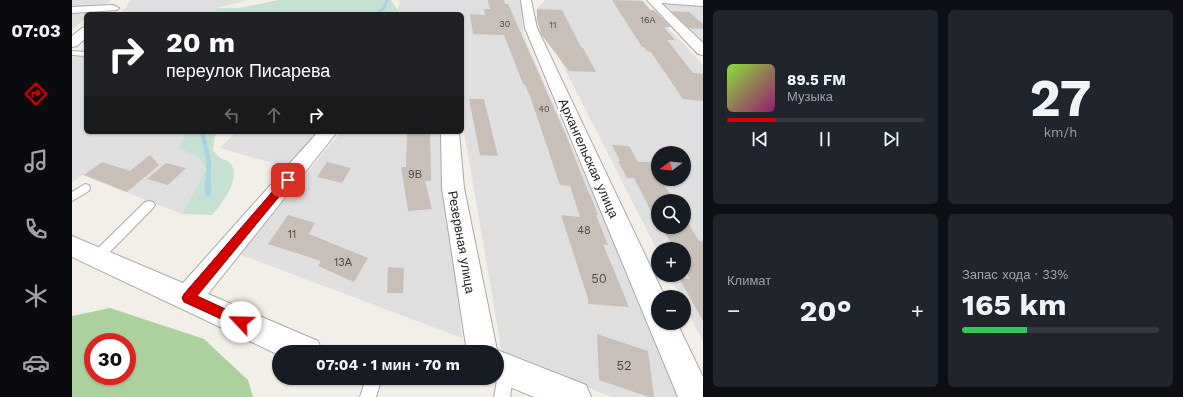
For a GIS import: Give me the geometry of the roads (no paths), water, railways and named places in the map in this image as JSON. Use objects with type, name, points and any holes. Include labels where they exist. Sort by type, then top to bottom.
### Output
[{"type":"street","points":[[72,10],[109,11],[125,0]]},
{"type":"street","name":"Архангельская улица","points":[[526,0],[531,28],[651,298]]},
{"type":"street","points":[[652,0],[703,52]]},
{"type":"street","points":[[662,0],[703,3]]},
{"type":"street","points":[[73,42],[84,33]]},
{"type":"street","points":[[188,298],[326,134]]},
{"type":"street","name":"Резервная улица","points":[[450,134],[452,188],[491,345]]},
{"type":"street","points":[[72,246],[292,345]]},
{"type":"street","points":[[665,330],[695,397]]},
{"type":"street","points":[[504,373],[574,397]]},
{"type":"lane","points":[[72,54],[84,54]]},
{"type":"lane","points":[[72,197],[84,188]]},
{"type":"lane","points":[[97,257],[149,204]]},
{"type":"lane","points":[[368,397],[372,385]]},
{"type":"waterway","points":[[379,12],[384,8],[387,0]]},
{"type":"waterway","points":[[202,134],[209,162],[208,184]]},
{"type":"waterway","points":[[208,184],[208,194]]}]
